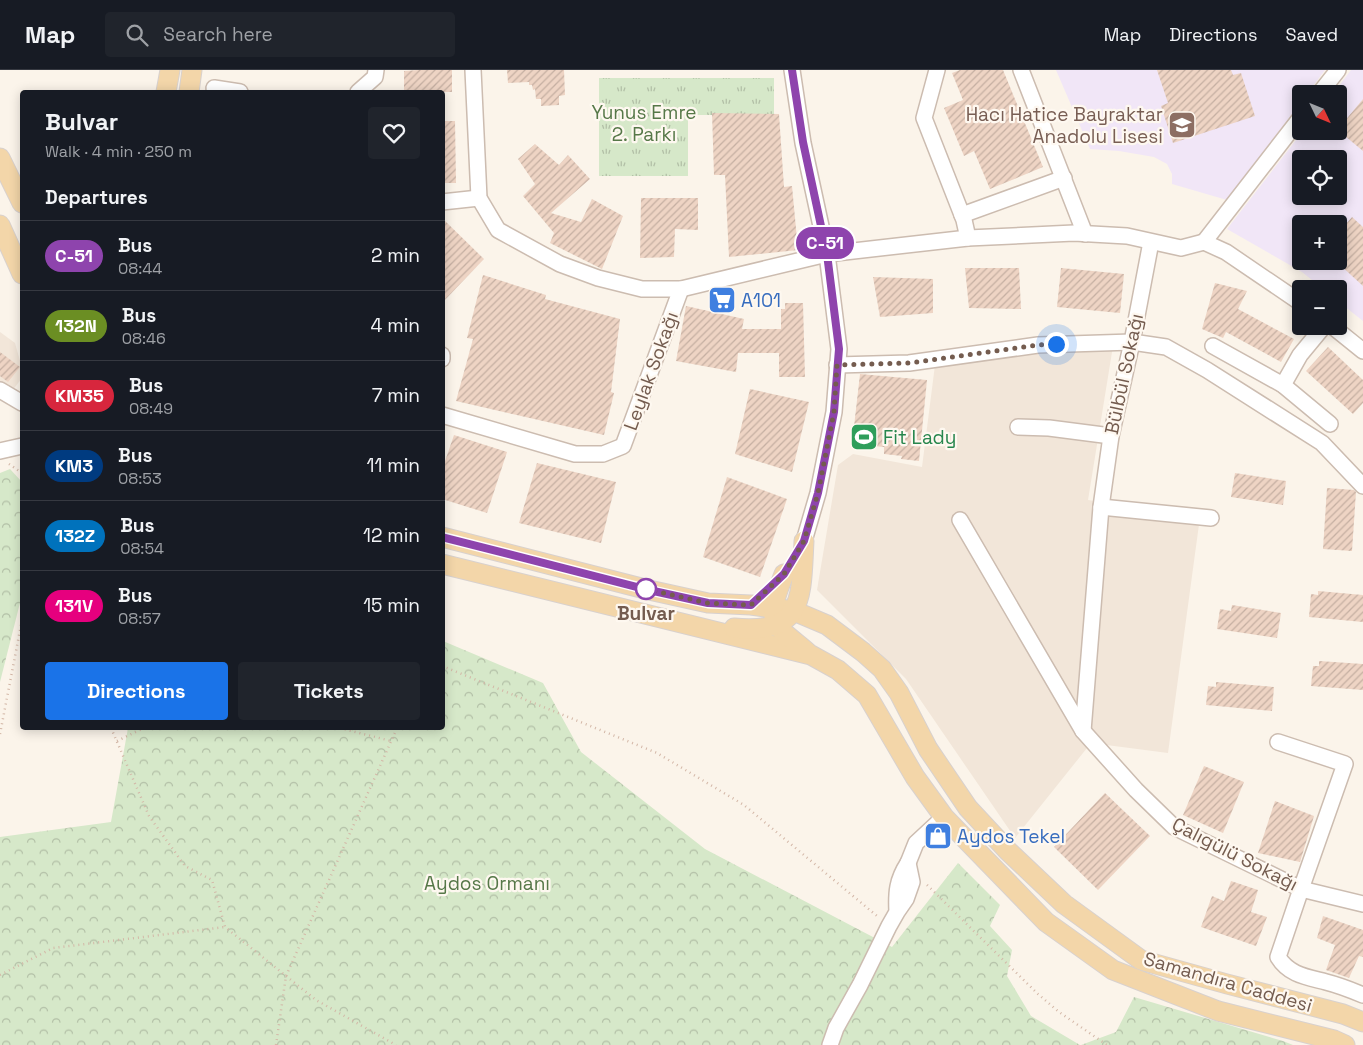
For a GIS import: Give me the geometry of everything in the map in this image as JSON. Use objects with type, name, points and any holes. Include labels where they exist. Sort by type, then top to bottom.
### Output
[{"type":"main road","points":[[166,90],[170,70]]},
{"type":"main road","points":[[188,90],[192,70]]},
{"type":"main road","points":[[0,158],[20,198]]},
{"type":"main road","points":[[0,225],[20,270]]},
{"type":"main road","points":[[445,538],[649,590],[700,601],[751,605],[775,616],[810,654]]},
{"type":"main road","points":[[775,616],[776,600],[784,574],[804,541]]},
{"type":"main road","points":[[678,622],[754,629],[775,616],[794,611],[801,592],[804,541]]},
{"type":"main road","name":"Samandıra Caddesi","points":[[445,565],[810,654],[838,670],[867,695],[915,777],[944,817],[1046,922],[1113,970],[1218,1011],[1334,1040],[1346,1045]]},
{"type":"main road","points":[[751,605],[784,574]]},
{"type":"main road","points":[[801,592],[812,609],[827,625]]},
{"type":"main road","name":"Samandıra Caddesi","points":[[794,611],[827,625],[882,669],[899,693],[928,749],[968,808],[1008,851],[1064,904],[1141,960],[1343,1014],[1363,1022]]},
{"type":"street","points":[[360,90],[375,77],[376,70]]},
{"type":"street","points":[[473,70],[479,198],[498,230],[560,264],[598,278],[642,289],[681,290],[827,254],[968,238],[1085,234],[1126,236],[1181,248],[1204,242],[1292,129]]},
{"type":"street","points":[[792,70],[803,142],[827,254],[839,349],[834,412],[818,493],[804,541]]},
{"type":"street","points":[[937,70],[924,118],[962,215],[968,238]]},
{"type":"street","points":[[1021,70],[1085,234]]},
{"type":"street","points":[[1326,85],[1338,70]]},
{"type":"street","points":[[214,88],[227,90]]},
{"type":"street","points":[[962,215],[1064,178]]},
{"type":"street","points":[[445,202],[479,198]]},
{"type":"street","name":"Bülbül Sokağı","points":[[1083,731],[1101,507],[1111,436],[1132,342],[1151,242]]},
{"type":"street","points":[[1204,242],[1226,252],[1292,297]]},
{"type":"street","name":"Leylak Sokağı","points":[[445,416],[575,454],[602,454],[623,446],[681,290]]},
{"type":"street","points":[[1283,385],[1300,355],[1317,335]]},
{"type":"street","points":[[1343,335],[1363,351]]},
{"type":"street","points":[[837,365],[909,363],[1038,345],[1132,342],[1166,347],[1215,375],[1322,443],[1363,486]]},
{"type":"street","points":[[1213,346],[1283,385],[1330,424]]},
{"type":"street","points":[[0,390],[20,402]]},
{"type":"street","points":[[1018,427],[1049,428],[1111,436]]},
{"type":"street","points":[[4,457],[20,447]]},
{"type":"street","points":[[1101,507],[1211,518]]},
{"type":"street","name":"Çalıgülü Sokağı","points":[[960,520],[1083,731],[1136,790],[1174,827],[1301,889],[1363,904]]},
{"type":"street","points":[[1278,742],[1346,764],[1278,957],[1288,969],[1300,976],[1326,982],[1363,995]]},
{"type":"street","points":[[830,1045],[836,1028],[889,926],[906,899],[912,882],[908,863],[916,843],[944,817]]},
{"type":"path","points":[[4,457],[20,471]]},
{"type":"path","points":[[0,734],[20,630]]},
{"type":"path","points":[[445,667],[657,753],[744,805],[889,926]]},
{"type":"path","points":[[112,730],[150,816],[185,866],[212,880],[225,927],[316,1000],[396,1045]]},
{"type":"path","points":[[117,742],[140,730]]},
{"type":"path","points":[[348,730],[391,740]]},
{"type":"path","points":[[276,1045],[286,976],[395,730]]},
{"type":"path","points":[[926,884],[1032,988],[1059,1012],[1107,1045]]},
{"type":"path","points":[[0,975],[53,948],[225,927]]},
{"type":"shaded area","name":"Hacı Hatice Bayraktar Anadolu Lisesi","points":[[1056,70],[1325,70],[1314,85],[1292,85],[1292,114],[1227,200],[1172,184],[1172,174],[1167,164],[1154,157],[1119,151],[1090,149]]},
{"type":"shaded area","points":[[1351,70],[1363,70],[1363,321],[1347,308],[1347,280],[1312,280],[1299,270],[1347,270],[1347,215],[1292,215],[1292,266],[1227,229],[1296,140],[1348,140],[1348,85],[1340,85]]},
{"type":"shaded area","points":[[0,332],[15,343],[20,361],[20,381],[12,391],[0,385]]},
{"type":"shaded area","points":[[1113,346],[1088,500],[1200,517],[1168,753],[1091,743],[1015,838],[906,679],[817,590],[838,465],[853,454],[922,467],[935,365]]},
{"type":"green space","name":"Yunus Emre 2. Parkı","points":[[599,78],[774,78],[774,115],[688,115],[688,176],[599,176]]},
{"type":"green space","points":[[10,469],[20,480],[20,603],[0,682],[0,473]]},
{"type":"green space","name":"Aydos Ormanı","points":[[445,642],[543,683],[581,752],[705,849],[892,947],[958,863],[1000,905],[990,926],[1012,950],[1007,976],[1031,1016],[1080,1045],[0,1045],[0,837],[111,822],[128,730],[445,730]]},
{"type":"green space","points":[[1134,997],[1293,1045],[1081,1045],[1116,1032]]},
{"type":"building","points":[[452,70],[452,92],[445,92],[445,90],[404,90],[404,71]]},
{"type":"building","points":[[507,70],[564,70],[565,95],[559,96],[559,105],[541,106],[541,99],[536,99],[535,89],[533,90],[529,82],[508,83]]},
{"type":"building","points":[[960,70],[1003,70],[1043,167],[990,189],[974,151],[964,156],[944,108],[963,100],[952,73]]},
{"type":"building","points":[[1157,70],[1231,70],[1233,75],[1241,73],[1255,116],[1173,143],[1161,106],[1168,103]]},
{"type":"building","points":[[1363,99],[1363,151],[1348,138],[1348,117]]},
{"type":"building","points":[[712,113],[779,114],[784,187],[792,186],[798,250],[729,257],[725,175],[714,175]]},
{"type":"building","points":[[445,121],[455,121],[456,183],[445,183]]},
{"type":"building","points":[[535,144],[559,165],[568,155],[590,179],[551,213],[581,222],[592,199],[623,216],[602,269],[550,243],[554,233],[523,196],[535,184],[518,159]]},
{"type":"building","points":[[641,198],[698,198],[698,230],[675,229],[674,257],[640,258]]},
{"type":"building","points":[[1352,217],[1363,227],[1363,286],[1346,270],[1347,223]]},
{"type":"building","points":[[445,221],[484,259],[445,300]]},
{"type":"building","points":[[965,268],[1019,268],[1021,309],[969,308]]},
{"type":"building","points":[[1061,268],[1124,274],[1120,313],[1057,307]]},
{"type":"building","points":[[483,275],[546,295],[545,299],[620,319],[611,392],[614,393],[604,435],[456,401],[473,339],[467,338]]},
{"type":"building","points":[[873,277],[933,279],[933,313],[880,317]]},
{"type":"building","points":[[1215,283],[1247,291],[1238,309],[1294,339],[1281,362],[1226,332],[1223,338],[1202,329]]},
{"type":"building","points":[[785,303],[803,303],[805,377],[779,377],[779,353],[738,353],[736,372],[676,361],[686,306],[744,319],[742,329],[781,329],[781,309],[785,309]]},
{"type":"building","points":[[1328,347],[1363,380],[1363,403],[1353,414],[1306,371]]},
{"type":"building","points":[[0,352],[20,367],[8,382],[0,376]]},
{"type":"building","points":[[860,374],[927,380],[919,461],[901,459],[902,456],[884,454],[884,447],[852,444]]},
{"type":"building","points":[[750,389],[809,402],[792,472],[735,454]]},
{"type":"building","points":[[454,435],[507,452],[487,513],[445,500],[445,461]]},
{"type":"building","points":[[537,463],[616,482],[601,543],[519,523]]},
{"type":"building","points":[[1235,473],[1286,481],[1283,505],[1231,497]]},
{"type":"building","points":[[727,477],[787,499],[760,577],[703,557]]},
{"type":"building","points":[[1327,488],[1354,490],[1356,492],[1352,551],[1323,549]]},
{"type":"building","points":[[1318,591],[1363,595],[1363,622],[1309,617],[1311,594],[1318,595]]},
{"type":"building","points":[[1232,605],[1281,613],[1277,638],[1217,629],[1220,609],[1231,611]]},
{"type":"building","points":[[1319,661],[1363,664],[1363,690],[1311,686],[1313,666],[1319,666]]},
{"type":"building","points":[[1216,682],[1274,687],[1272,711],[1206,705],[1208,686],[1216,687]]},
{"type":"building","points":[[1204,766],[1244,782],[1223,833],[1183,815]]},
{"type":"building","points":[[1105,793],[1150,836],[1098,890],[1054,847]]},
{"type":"building","points":[[1275,801],[1314,816],[1300,862],[1258,853]]},
{"type":"building","points":[[1231,881],[1258,890],[1251,912],[1267,917],[1256,946],[1201,927],[1212,896],[1224,901]]},
{"type":"building","points":[[1323,916],[1363,930],[1363,957],[1359,956],[1349,978],[1326,970],[1335,945],[1317,938]]},
{"type":"bus line","name":"C-51","points":[[445,538],[649,590],[708,603],[751,605],[784,574],[804,541],[818,493],[834,412],[839,349],[827,254],[803,142],[792,70]]},
{"type":"place","name":"Hacı Hatice Bayraktar Anadolu Lisesi","points":[[1182,125]]},
{"type":"place","name":"A101","points":[[722,300]]},
{"type":"place","name":"Fit Lady","points":[[864,437]]},
{"type":"place","name":"Bulvar","points":[[646,589]]},
{"type":"place","name":"Aydos Tekel","points":[[938,836]]},
{"type":"route","points":[[646,589],[708,603],[751,605],[784,574],[804,541],[818,493],[834,412],[837,365],[909,363],[1056,344]]}]
